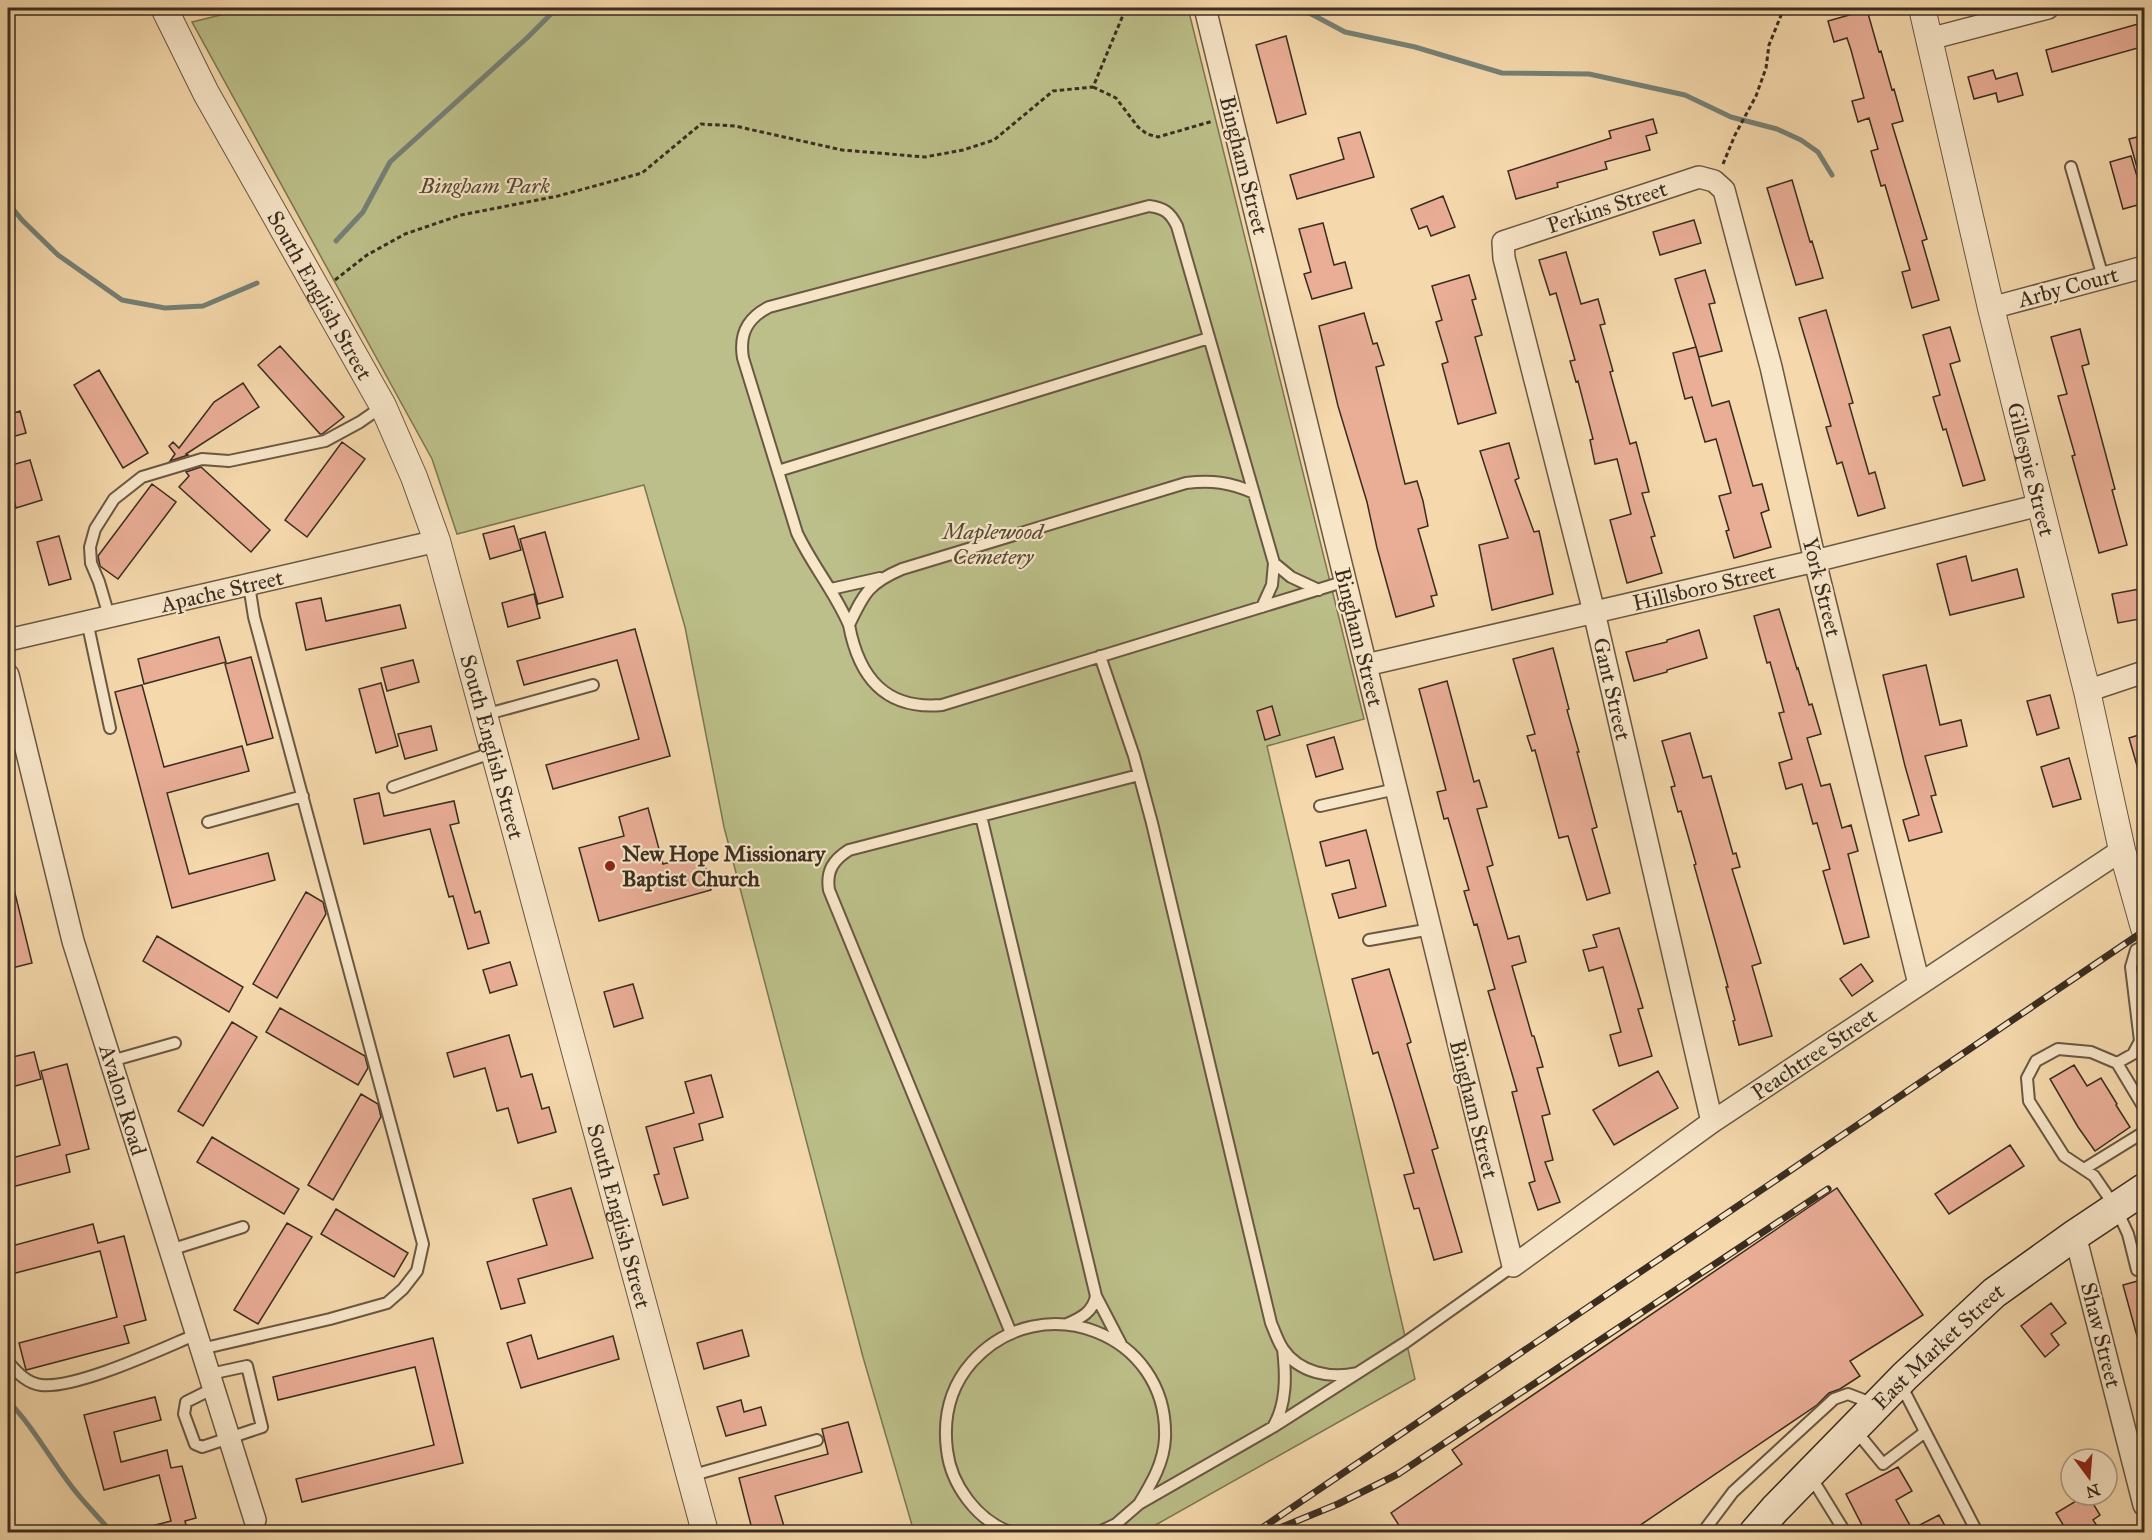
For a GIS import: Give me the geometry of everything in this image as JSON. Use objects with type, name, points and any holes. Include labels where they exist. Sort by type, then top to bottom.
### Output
[{"type":"main road","name":"East Market Street","points":[[1758,1532],[1809,1474],[1854,1428],[1994,1293],[2075,1235],[2145,1189]]},
{"type":"street","name":"South English Street","points":[[164,8],[206,93],[383,406],[414,477],[437,541],[705,1533]]},
{"type":"street","name":"Bingham Street","points":[[1205,8],[1513,1266]]},
{"type":"street","name":"Gillespie Street","points":[[1922,8],[1991,308],[2087,692],[2122,850],[2145,928]]},
{"type":"street","points":[[1929,39],[2048,8]]},
{"type":"street","name":"Perkins Street","points":[[1504,258],[1503,242],[1531,232],[1699,177],[1720,187]]},
{"type":"street","name":"York Street","points":[[1720,187],[1771,368],[1815,561],[1919,984]]},
{"type":"street","name":"Gant Street","points":[[1504,258],[1594,612],[1712,1122]]},
{"type":"street","name":"Arby Court","points":[[1991,308],[2145,267]]},
{"type":"street","name":"Hillsboro Street","points":[[1366,664],[1815,561],[2040,505]]},
{"type":"street","name":"Apache Street","points":[[8,639],[437,541]]},
{"type":"street","points":[[2087,692],[2145,672]]},
{"type":"street","name":"Avalon Road","points":[[8,675],[73,941],[255,1520]]},
{"type":"street","name":"Peachtree Street","points":[[1513,1266],[1712,1122],[2122,850]]},
{"type":"street","name":"Shaw Street","points":[[2075,1235],[2145,1505]]},
{"type":"lane","points":[[2071,167],[2103,277]]},
{"type":"lane","points":[[1263,607],[1272,585],[1274,564],[1177,226],[1166,210],[1149,206],[770,307],[748,322],[741,339],[741,349],[797,533],[806,553],[831,589],[849,625],[856,653],[877,686],[890,697],[923,707],[942,705],[1319,590],[1346,581]]},
{"type":"lane","points":[[778,471],[1209,338]]},
{"type":"lane","points":[[109,616],[91,563],[90,547],[95,529],[114,499],[142,477],[202,459],[229,461],[325,441],[360,422],[383,406]]},
{"type":"lane","points":[[849,625],[864,595],[874,583],[902,568],[1186,483],[1205,480],[1219,481],[1254,493]]},
{"type":"lane","points":[[1274,564],[1291,577],[1319,590]]},
{"type":"lane","points":[[831,589],[883,577]]},
{"type":"lane","points":[[8,1362],[20,1376],[40,1385],[64,1384],[199,1342],[330,1320],[387,1303],[403,1289],[417,1271],[423,1244],[254,617],[249,585]]},
{"type":"lane","points":[[87,621],[110,729]]},
{"type":"lane","points":[[1100,656],[1139,775],[1152,823],[1266,1308],[1283,1349],[1285,1374],[1282,1406],[1273,1427]]},
{"type":"lane","points":[[484,715],[593,685]]},
{"type":"lane","points":[[393,787],[494,752]]},
{"type":"lane","points":[[1011,1333],[832,898],[827,877],[830,868],[849,850],[1139,775]]},
{"type":"lane","points":[[1320,806],[1396,789]]},
{"type":"lane","points":[[208,822],[303,796]]},
{"type":"lane","points":[[981,816],[1096,1296],[1121,1344],[1146,1370],[1161,1402],[1165,1438],[1157,1473],[1138,1504]]},
{"type":"lane","points":[[1369,940],[1431,929]]},
{"type":"lane","points":[[2117,1063],[2133,1054],[2140,1041],[2131,967],[2136,950],[2145,946]]},
{"type":"lane","points":[[111,1061],[175,1043]]},
{"type":"lane","points":[[2136,1270],[2128,1234],[2116,1208],[2094,1176],[2064,1156],[2029,1101],[2028,1078],[2036,1061],[2058,1049],[2091,1052],[2117,1063],[2141,1094],[2145,1108]]},
{"type":"lane","points":[[2084,1169],[2145,1132]]},
{"type":"lane","points":[[170,1250],[243,1227]]},
{"type":"lane","points":[[1099,1533],[1116,1524],[1138,1504],[1273,1427],[1406,1342],[1513,1266]]},
{"type":"lane","points":[[1066,1324],[1089,1312],[1096,1296]]},
{"type":"lane","points":[[1010,1533],[977,1511],[959,1488],[948,1460],[944,1430],[949,1401],[962,1373],[986,1347],[1017,1329],[1053,1323],[1066,1324],[1089,1328],[1121,1344]]},
{"type":"lane","points":[[1283,1349],[1301,1365],[1316,1373],[1343,1376],[1357,1373]]},
{"type":"lane","points":[[247,1366],[262,1426],[229,1436],[202,1447],[195,1444],[184,1414],[186,1402],[212,1381],[247,1366]]},
{"type":"lane","points":[[1900,1382],[1977,1533]]},
{"type":"lane","points":[[1703,1533],[1733,1492],[1834,1399],[1848,1394],[1877,1405]]},
{"type":"lane","points":[[1854,1428],[1883,1464],[1925,1432]]},
{"type":"lane","points":[[690,1477],[817,1440]]},
{"type":"lane","points":[[1809,1474],[1840,1530]]},
{"type":"path","points":[[1093,87],[1126,8]]},
{"type":"path","points":[[1720,187],[1735,135],[1766,68],[1769,45],[1784,8]]},
{"type":"path","points":[[319,291],[367,255],[405,234],[461,215],[558,196],[642,173],[701,124],[735,126],[842,150],[925,157],[963,150],[994,140],[1053,91],[1093,87],[1116,98],[1138,127],[1147,134],[1158,137],[1232,116]]},
{"type":"green space","name":"Maplewood Cemetery","points":[[249,8],[1188,8],[1364,719],[1267,746],[1415,1379],[1143,1532],[914,1532],[863,1357],[724,827],[685,627],[644,485],[457,534],[432,459],[192,22]]},
{"type":"building","points":[[1867,10],[1903,121],[1892,124],[1927,239],[1922,241],[1939,300],[1912,308],[1902,272],[1910,270],[1885,185],[1881,186],[1871,151],[1878,149],[1869,118],[1858,122],[1852,101],[1864,98],[1851,50],[1847,38],[1834,42],[1828,21]]},
{"type":"building","points":[[2145,22],[2145,46],[2052,72],[2046,50]]},
{"type":"building","points":[[1286,36],[1306,114],[1277,123],[1256,45]]},
{"type":"building","points":[[1993,70],[1996,79],[2017,73],[2023,95],[1998,102],[1996,93],[1974,99],[1968,77]]},
{"type":"building","points":[[1653,119],[1657,133],[1646,136],[1650,150],[1605,162],[1607,169],[1557,183],[1558,187],[1516,199],[1508,171],[1611,138],[1609,131]]},
{"type":"building","points":[[1360,132],[1374,177],[1297,199],[1290,175],[1344,159],[1338,138]]},
{"type":"building","points":[[2145,135],[2145,178],[2140,178],[2129,139]]},
{"type":"building","points":[[2131,156],[2145,203],[2123,209],[2110,162]]},
{"type":"building","points":[[1792,180],[1823,278],[1796,285],[1767,188]]},
{"type":"building","points":[[1443,196],[1455,227],[1431,236],[1427,226],[1419,229],[1411,209]]},
{"type":"building","points":[[1694,220],[1701,243],[1660,255],[1653,232]]},
{"type":"building","points":[[1323,223],[1334,265],[1345,262],[1352,288],[1312,299],[1304,274],[1311,272],[1299,229]]},
{"type":"building","points":[[1566,252],[1581,304],[1598,299],[1605,324],[1600,325],[1613,371],[1610,372],[1630,444],[1636,442],[1649,492],[1642,493],[1655,536],[1651,537],[1662,573],[1627,583],[1610,520],[1631,514],[1617,459],[1595,464],[1590,440],[1593,439],[1578,381],[1576,382],[1570,361],[1575,360],[1556,293],[1550,295],[1539,260]]},
{"type":"building","points":[[1705,270],[1715,303],[1709,304],[1722,351],[1699,357],[1675,279]]},
{"type":"building","points":[[1469,275],[1476,299],[1472,300],[1482,335],[1475,337],[1496,413],[1458,424],[1442,364],[1448,362],[1436,322],[1442,320],[1432,286]]},
{"type":"building","points":[[1826,310],[1853,403],[1849,404],[1869,474],[1875,472],[1885,508],[1858,516],[1842,462],[1837,464],[1826,427],[1831,426],[1799,318]]},
{"type":"building","points":[[1364,313],[1373,344],[1377,343],[1384,365],[1376,367],[1405,484],[1417,481],[1423,501],[1428,526],[1418,529],[1437,595],[1431,596],[1434,606],[1396,617],[1367,502],[1338,406],[1319,326]]},
{"type":"building","points":[[1950,327],[1960,361],[1950,364],[1985,480],[1963,486],[1946,429],[1943,430],[1933,397],[1940,395],[1923,335]]},
{"type":"building","points":[[2080,329],[2089,364],[2082,366],[2115,489],[2112,490],[2127,545],[2099,553],[2058,396],[2067,394],[2051,337]]},
{"type":"building","points":[[280,346],[344,417],[322,434],[258,365]]},
{"type":"building","points":[[1696,347],[1712,406],[1729,401],[1753,486],[1762,484],[1769,510],[1761,513],[1771,547],[1734,558],[1719,496],[1731,493],[1716,439],[1705,442],[1692,397],[1685,399],[1673,353]]},
{"type":"building","points":[[99,370],[148,453],[123,468],[74,385]]},
{"type":"building","points":[[243,383],[259,407],[186,454],[188,455],[170,461],[175,454],[169,446],[173,442],[179,448],[214,402]]},
{"type":"building","points":[[20,411],[26,433],[8,438],[8,415]]},
{"type":"building","points":[[342,442],[365,459],[307,537],[285,520]]},
{"type":"building","points":[[1509,443],[1519,478],[1515,480],[1534,532],[1539,531],[1553,594],[1492,610],[1479,545],[1508,538],[1480,451]]},
{"type":"building","points":[[30,460],[42,500],[16,508],[8,477],[8,466]]},
{"type":"building","points":[[201,467],[270,530],[251,552],[179,487],[189,476],[186,472]]},
{"type":"building","points":[[152,484],[176,502],[118,579],[100,566],[98,556]]},
{"type":"building","points":[[514,526],[521,550],[490,559],[483,534]]},
{"type":"building","points":[[545,532],[563,597],[538,604],[520,539]]},
{"type":"building","points":[[59,536],[71,579],[49,585],[37,542]]},
{"type":"building","points":[[1966,556],[1972,581],[2017,569],[2024,597],[1950,615],[1937,564]]},
{"type":"building","points":[[2145,588],[2145,618],[2118,623],[2112,594]]},
{"type":"building","points":[[534,594],[540,618],[508,627],[502,603]]},
{"type":"building","points":[[321,598],[326,621],[400,605],[406,628],[306,650],[296,603]]},
{"type":"building","points":[[1779,609],[1809,705],[1812,704],[1821,734],[1807,738],[1821,786],[1830,784],[1842,828],[1851,825],[1858,851],[1848,854],[1869,937],[1844,944],[1823,871],[1830,869],[1817,823],[1813,824],[1802,784],[1786,789],[1779,763],[1792,759],[1779,713],[1784,712],[1754,616]]},
{"type":"building","points":[[635,629],[670,756],[553,789],[546,765],[639,739],[617,660],[524,685],[517,661]]},
{"type":"building","points":[[1699,630],[1707,658],[1634,681],[1626,652],[1667,642],[1667,640]]},
{"type":"building","points":[[219,637],[226,662],[144,684],[138,659]]},
{"type":"building","points":[[1553,648],[1597,827],[1592,829],[1610,893],[1587,900],[1568,836],[1559,838],[1535,750],[1532,751],[1527,736],[1535,734],[1513,659]]},
{"type":"building","points":[[251,657],[273,738],[247,745],[225,664]]},
{"type":"building","points":[[413,660],[419,682],[387,691],[381,668]]},
{"type":"building","points":[[1926,665],[1940,725],[1961,720],[1967,746],[1925,756],[1936,795],[1931,796],[1942,832],[1909,841],[1903,820],[1919,815],[1883,675]]},
{"type":"building","points":[[1447,681],[1474,782],[1479,780],[1487,807],[1477,809],[1493,865],[1487,867],[1508,939],[1519,936],[1526,962],[1512,966],[1543,1067],[1537,1068],[1550,1114],[1542,1116],[1553,1160],[1545,1162],[1560,1202],[1538,1210],[1529,1183],[1535,1181],[1512,1092],[1517,1091],[1488,991],[1495,989],[1477,924],[1474,925],[1464,891],[1469,890],[1448,818],[1444,819],[1437,792],[1446,790],[1419,689]]},
{"type":"building","points":[[381,683],[398,746],[376,753],[359,689]]},
{"type":"building","points":[[142,685],[164,767],[242,746],[249,771],[167,793],[189,874],[268,853],[275,880],[172,908],[115,692]]},
{"type":"building","points":[[2050,695],[2059,728],[2037,735],[2027,701]]},
{"type":"building","points":[[1272,706],[1280,735],[1265,740],[1257,711]]},
{"type":"building","points":[[431,726],[437,750],[405,759],[398,734]]},
{"type":"building","points":[[1690,733],[1703,778],[1711,776],[1733,854],[1736,853],[1740,867],[1732,869],[1761,963],[1752,966],[1772,1036],[1739,1045],[1726,987],[1728,987],[1681,811],[1678,812],[1671,787],[1675,786],[1662,741]]},
{"type":"building","points":[[2145,733],[2145,776],[2140,776],[2129,738]]},
{"type":"building","points":[[1334,737],[1343,769],[1316,777],[1307,745]]},
{"type":"building","points":[[2069,758],[2081,799],[2053,807],[2041,767]]},
{"type":"building","points":[[379,793],[384,816],[454,801],[459,823],[450,825],[475,913],[480,911],[489,943],[468,949],[453,896],[449,897],[430,829],[364,844],[354,799]]},
{"type":"building","name":"New Hope Missionary Baptist Church","points":[[648,808],[663,864],[702,854],[711,890],[599,921],[579,848],[624,836],[619,817]]},
{"type":"building","points":[[1366,830],[1386,906],[1339,918],[1332,894],[1356,888],[1349,860],[1326,866],[1320,842]]},
{"type":"building","points":[[8,885],[13,885],[32,963],[8,969]]},
{"type":"building","points":[[306,892],[323,902],[326,914],[277,998],[253,984]]},
{"type":"building","points":[[1619,928],[1643,1008],[1638,1009],[1652,1056],[1619,1066],[1610,1035],[1621,1032],[1603,967],[1589,971],[1583,950],[1597,947],[1593,935]]},
{"type":"building","points":[[157,936],[243,987],[229,1012],[143,961]]},
{"type":"building","points":[[510,962],[517,985],[490,993],[483,970]]},
{"type":"building","points":[[1861,964],[1873,981],[1852,996],[1840,979]]},
{"type":"building","points":[[1389,969],[1411,1042],[1407,1044],[1438,1148],[1432,1150],[1462,1252],[1434,1260],[1419,1208],[1414,1209],[1404,1175],[1414,1173],[1393,1101],[1378,1052],[1373,1054],[1352,979]]},
{"type":"building","points":[[633,984],[643,1018],[614,1027],[604,992]]},
{"type":"building","points":[[280,1008],[365,1056],[368,1068],[358,1085],[266,1032]]},
{"type":"building","points":[[232,1022],[257,1037],[203,1126],[178,1111]]},
{"type":"building","points":[[509,1035],[521,1077],[532,1074],[542,1109],[549,1107],[556,1132],[518,1143],[508,1108],[497,1111],[485,1068],[454,1077],[447,1053]]},
{"type":"building","points":[[34,1052],[41,1079],[8,1088],[8,1058]]},
{"type":"building","points":[[67,1064],[89,1149],[66,1155],[70,1172],[8,1188],[8,1159],[60,1145],[41,1071]]},
{"type":"building","points":[[2074,1065],[2087,1086],[2101,1078],[2130,1127],[2095,1151],[2050,1079]]},
{"type":"building","points":[[1658,1071],[1678,1108],[1614,1145],[1593,1110]]},
{"type":"building","points":[[711,1075],[723,1117],[699,1124],[703,1140],[674,1148],[688,1198],[663,1205],[654,1175],[659,1174],[646,1127],[694,1113],[685,1082]]},
{"type":"building","points":[[361,1094],[378,1104],[381,1117],[333,1200],[308,1185]]},
{"type":"building","points":[[212,1137],[299,1189],[284,1214],[197,1162]]},
{"type":"building","points":[[2010,1145],[2024,1166],[1949,1214],[1935,1194]]},
{"type":"building","points":[[571,1188],[593,1258],[518,1279],[525,1303],[501,1309],[487,1262],[547,1245],[533,1199]]},
{"type":"building","points":[[1837,1188],[1923,1315],[1850,1361],[1860,1376],[1829,1393],[1817,1405],[1639,1526],[1643,1533],[1404,1533],[1391,1513],[1462,1464],[1452,1450]]},
{"type":"building","points":[[336,1209],[408,1253],[394,1277],[321,1234]]},
{"type":"building","points":[[287,1223],[312,1237],[258,1324],[234,1310]]},
{"type":"building","points":[[93,1224],[98,1243],[124,1236],[146,1320],[124,1326],[129,1343],[26,1370],[19,1343],[117,1317],[100,1251],[8,1275],[8,1247]]},
{"type":"building","points":[[2145,1279],[2145,1347],[2140,1347],[2123,1285]]},
{"type":"building","points":[[2051,1303],[2066,1323],[2051,1334],[2059,1345],[2045,1357],[2021,1326]]},
{"type":"building","points":[[742,1330],[749,1356],[704,1369],[697,1343]]},
{"type":"building","points":[[531,1335],[538,1359],[613,1336],[619,1359],[521,1388],[507,1343]]},
{"type":"building","points":[[433,1338],[463,1463],[302,1502],[296,1479],[434,1445],[415,1367],[278,1400],[273,1377]]},
{"type":"building","points":[[155,1397],[161,1420],[114,1432],[121,1462],[167,1450],[171,1468],[182,1466],[196,1518],[185,1521],[188,1533],[145,1533],[144,1528],[171,1521],[159,1475],[104,1490],[84,1415]]},
{"type":"building","points":[[741,1400],[744,1412],[761,1407],[766,1425],[726,1436],[717,1407]]},
{"type":"building","points":[[848,1422],[862,1472],[775,1496],[786,1533],[753,1533],[739,1478],[828,1454],[822,1429]]},
{"type":"building","points":[[1898,1467],[1912,1491],[1896,1500],[1912,1529],[1939,1515],[1949,1533],[1866,1533],[1846,1494]]},
{"type":"building","points":[[2066,1507],[2095,1507],[2100,1515],[2093,1520],[2102,1533],[2068,1533],[2056,1513]]},
{"type":"waterway","points":[[336,241],[363,212],[390,162],[557,8]]},
{"type":"waterway","points":[[1300,8],[1345,32],[1415,47],[1502,73],[1589,74],[1685,95],[1731,117],[1777,129],[1801,140],[1818,152],[1832,175]]},
{"type":"waterway","points":[[8,203],[58,255],[122,300],[165,308],[203,306],[257,283]]},
{"type":"waterway","points":[[8,1401],[77,1493],[111,1532]]},
{"type":"railway","points":[[1256,1532],[2144,931]]},
{"type":"railway","points":[[1270,1532],[1338,1504],[1398,1474],[1828,1189]]},
{"type":"place","name":"New Hope Missionary Baptist Church","points":[[610,866]]},
{"type":"park label","name":"Bingham Park","points":[[485,185]]}]
